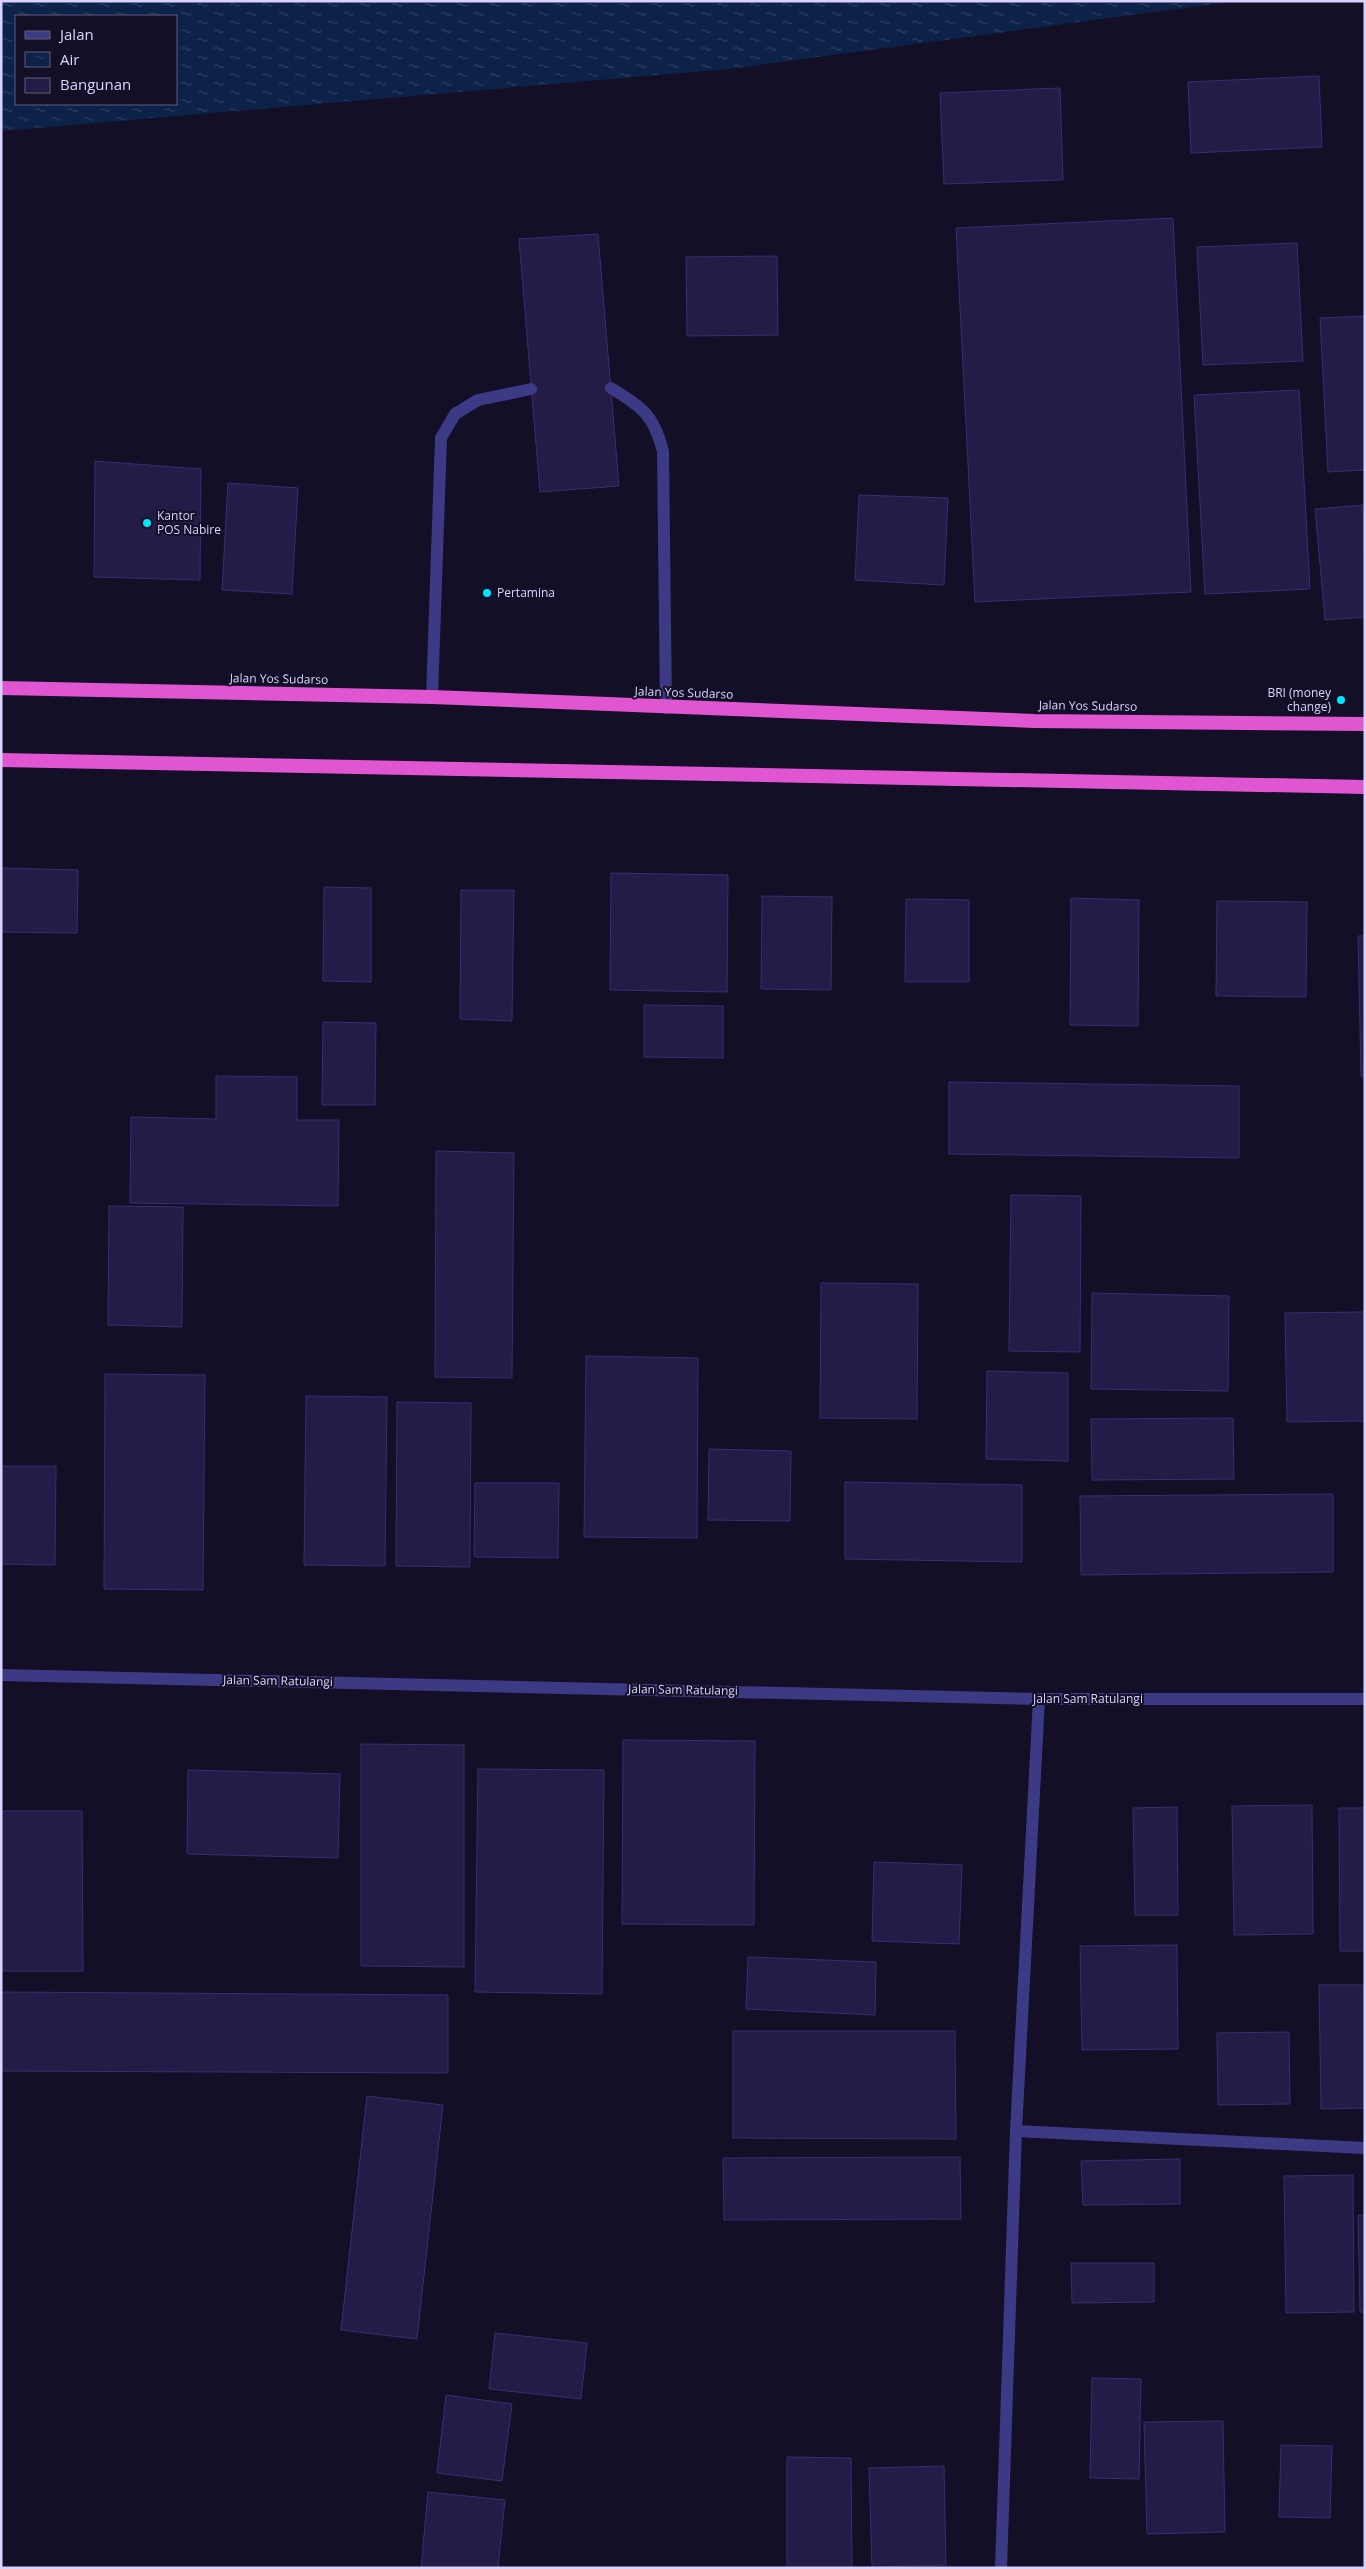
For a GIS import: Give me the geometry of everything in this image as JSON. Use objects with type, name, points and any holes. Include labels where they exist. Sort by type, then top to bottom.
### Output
[{"type":"highway","name":"Jalan Yos Sudarso","points":[[1,688],[432,697],[666,708],[1034,721],[1365,724]]},
{"type":"highway","points":[[1,760],[1365,787]]},
{"type":"street","points":[[612,388],[638,404],[656,425],[663,451],[666,708]]},
{"type":"street","points":[[432,697],[441,438],[455,414],[478,400],[532,389]]},
{"type":"street","name":"Jalan Sam Ratulangi","points":[[1,1675],[1039,1699],[1365,1699]]},
{"type":"street","points":[[1001,2568],[1016,2131],[1039,1699]]},
{"type":"street","points":[[1016,2131],[1365,2148]]},
{"type":"water","points":[[1,1],[1236,1],[729,69],[1,131]]},
{"type":"building","points":[[1319,76],[1322,147],[1191,153],[1188,82]]},
{"type":"building","points":[[1060,88],[1063,180],[944,184],[940,93]]},
{"type":"building","points":[[1173,218],[1191,592],[975,602],[956,228]]},
{"type":"building","points":[[598,234],[619,486],[540,492],[519,239]]},
{"type":"building","points":[[1297,243],[1303,361],[1203,365],[1197,247]]},
{"type":"building","points":[[777,256],[778,335],[687,336],[686,257]]},
{"type":"building","points":[[1365,316],[1365,470],[1328,472],[1320,318]]},
{"type":"building","points":[[1299,390],[1310,589],[1205,594],[1194,395]]},
{"type":"building","name":"Kantor POS Nabire","points":[[95,461],[201,469],[200,580],[94,577]]},
{"type":"building","points":[[228,483],[298,488],[292,594],[222,590]]},
{"type":"building","points":[[859,495],[948,498],[944,585],[855,580]]},
{"type":"building","points":[[1363,505],[1365,617],[1325,620],[1315,509]]},
{"type":"building","points":[[1,868],[78,870],[77,933],[1,932]]},
{"type":"building","points":[[611,873],[728,875],[727,992],[610,990]]},
{"type":"building","points":[[324,887],[371,888],[371,982],[323,981]]},
{"type":"building","points":[[461,890],[514,890],[512,1021],[460,1019]]},
{"type":"building","points":[[762,896],[832,897],[831,990],[761,989]]},
{"type":"building","points":[[1071,898],[1139,900],[1138,1026],[1070,1025]]},
{"type":"building","points":[[906,899],[969,900],[969,982],[905,982]]},
{"type":"building","points":[[1217,901],[1307,902],[1306,997],[1216,996]]},
{"type":"building","points":[[1358,936],[1365,936],[1365,1076],[1361,1076]]},
{"type":"building","points":[[644,1005],[723,1006],[723,1058],[644,1057]]},
{"type":"building","points":[[323,1022],[376,1023],[375,1105],[322,1105]]},
{"type":"building","points":[[216,1076],[297,1077],[297,1120],[339,1120],[338,1206],[130,1203],[131,1117],[216,1119]]},
{"type":"building","points":[[949,1082],[1239,1086],[1239,1158],[949,1154]]},
{"type":"building","points":[[436,1151],[514,1153],[512,1378],[435,1377]]},
{"type":"building","points":[[1011,1195],[1081,1196],[1080,1352],[1009,1351]]},
{"type":"building","points":[[109,1206],[183,1207],[182,1327],[108,1325]]},
{"type":"building","points":[[821,1283],[918,1284],[917,1419],[820,1418]]},
{"type":"building","points":[[1092,1293],[1229,1296],[1228,1391],[1091,1389]]},
{"type":"building","points":[[1365,1312],[1365,1421],[1287,1422],[1285,1313]]},
{"type":"building","points":[[586,1356],[698,1358],[697,1538],[584,1537]]},
{"type":"building","points":[[987,1371],[1068,1373],[1068,1461],[986,1459]]},
{"type":"building","points":[[105,1374],[205,1375],[203,1590],[104,1589]]},
{"type":"building","points":[[306,1396],[387,1397],[385,1566],[304,1565]]},
{"type":"building","points":[[397,1402],[471,1403],[470,1567],[396,1566]]},
{"type":"building","points":[[1233,1418],[1234,1479],[1092,1480],[1091,1419]]},
{"type":"building","points":[[709,1449],[791,1451],[790,1521],[708,1520]]},
{"type":"building","points":[[1,1466],[56,1466],[55,1565],[1,1564]]},
{"type":"building","points":[[845,1482],[1022,1485],[1022,1562],[845,1559]]},
{"type":"building","points":[[475,1483],[559,1483],[558,1558],[474,1557]]},
{"type":"building","points":[[1333,1494],[1333,1572],[1081,1575],[1080,1496]]},
{"type":"building","points":[[623,1740],[755,1741],[754,1925],[622,1924]]},
{"type":"building","points":[[361,1744],[464,1745],[464,1967],[361,1966]]},
{"type":"building","points":[[478,1769],[604,1770],[602,1994],[475,1992]]},
{"type":"building","points":[[188,1770],[340,1774],[338,1858],[187,1854]]},
{"type":"building","points":[[1312,1805],[1313,1934],[1234,1935],[1232,1806]]},
{"type":"building","points":[[1177,1807],[1178,1915],[1135,1915],[1133,1808]]},
{"type":"building","points":[[1339,1808],[1365,1808],[1365,1951],[1340,1951]]},
{"type":"building","points":[[1,1811],[82,1811],[83,1971],[1,1971]]},
{"type":"building","points":[[874,1862],[962,1865],[959,1944],[872,1941]]},
{"type":"building","points":[[1177,1945],[1178,2049],[1082,2050],[1080,1946]]},
{"type":"building","points":[[748,1957],[876,1962],[875,2015],[746,2009]]},
{"type":"building","points":[[1319,1985],[1365,1985],[1365,2108],[1321,2109]]},
{"type":"building","points":[[1,1992],[448,1995],[448,2073],[1,2071]]},
{"type":"building","points":[[733,2031],[955,2031],[956,2139],[733,2138]]},
{"type":"building","points":[[1289,2032],[1290,2104],[1218,2105],[1217,2033]]},
{"type":"building","points":[[367,2096],[443,2105],[417,2339],[341,2330]]},
{"type":"building","points":[[960,2157],[961,2219],[724,2220],[723,2158]]},
{"type":"building","points":[[1180,2159],[1180,2204],[1083,2205],[1081,2161]]},
{"type":"building","points":[[1353,2175],[1354,2312],[1286,2313],[1284,2176]]},
{"type":"building","points":[[1358,2215],[1365,2215],[1365,2312],[1360,2312]]},
{"type":"building","points":[[1071,2263],[1154,2263],[1154,2302],[1072,2303]]},
{"type":"building","points":[[495,2333],[587,2343],[581,2399],[489,2389]]},
{"type":"building","points":[[1092,2378],[1141,2379],[1139,2479],[1090,2478]]},
{"type":"building","points":[[446,2395],[512,2404],[502,2481],[437,2473]]},
{"type":"building","points":[[1223,2421],[1225,2532],[1147,2534],[1144,2422]]},
{"type":"building","points":[[1281,2445],[1332,2446],[1330,2518],[1279,2517]]},
{"type":"building","points":[[787,2457],[851,2458],[852,2568],[787,2568]]},
{"type":"building","points":[[944,2466],[946,2565],[872,2567],[869,2468]]},
{"type":"building","points":[[428,2492],[505,2500],[498,2568],[421,2568]]},
{"type":"place","name":"Kantor POS Nabire","points":[[147,523]]},
{"type":"place","name":"Pertamina","points":[[487,593]]},
{"type":"place","name":"BRI (money change)","points":[[1341,700]]}]
